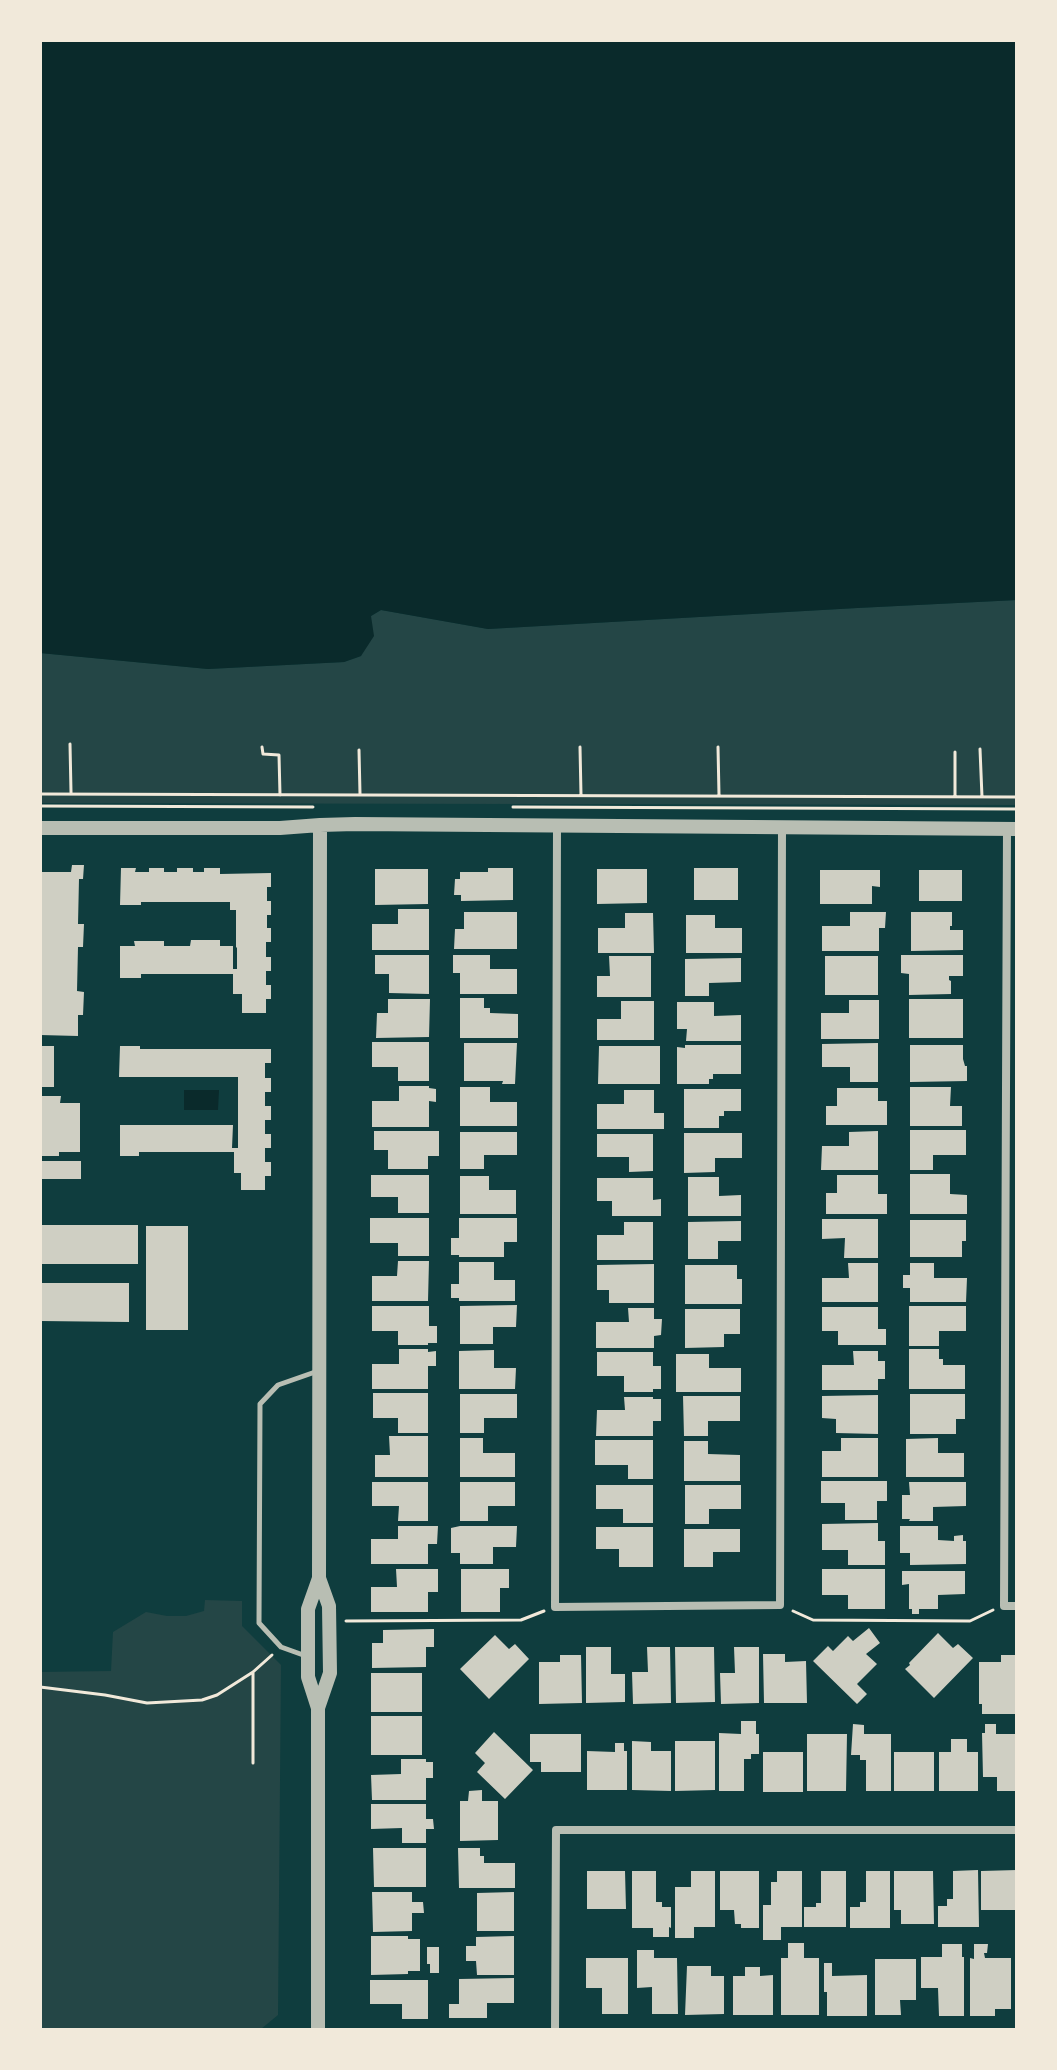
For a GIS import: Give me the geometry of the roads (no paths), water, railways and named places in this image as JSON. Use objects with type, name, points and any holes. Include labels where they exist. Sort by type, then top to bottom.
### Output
[{"type":"street","points":[[318,2030],[318,1708],[308,1677],[308,1609],[319,1578],[320,825]]},
{"type":"street","points":[[40,828],[280,828],[320,825],[1012,829],[1004,1606],[1017,1606]]},
{"type":"street","points":[[557,826],[555,1607],[780,1605],[782,827]]},
{"type":"street","points":[[318,1708],[330,1673],[329,1606],[319,1578]]},
{"type":"street","points":[[555,2030],[556,1830],[1017,1830]]},
{"type":"lane","points":[[309,1657],[281,1647],[259,1623],[260,1404],[278,1385],[319,1371]]}]
